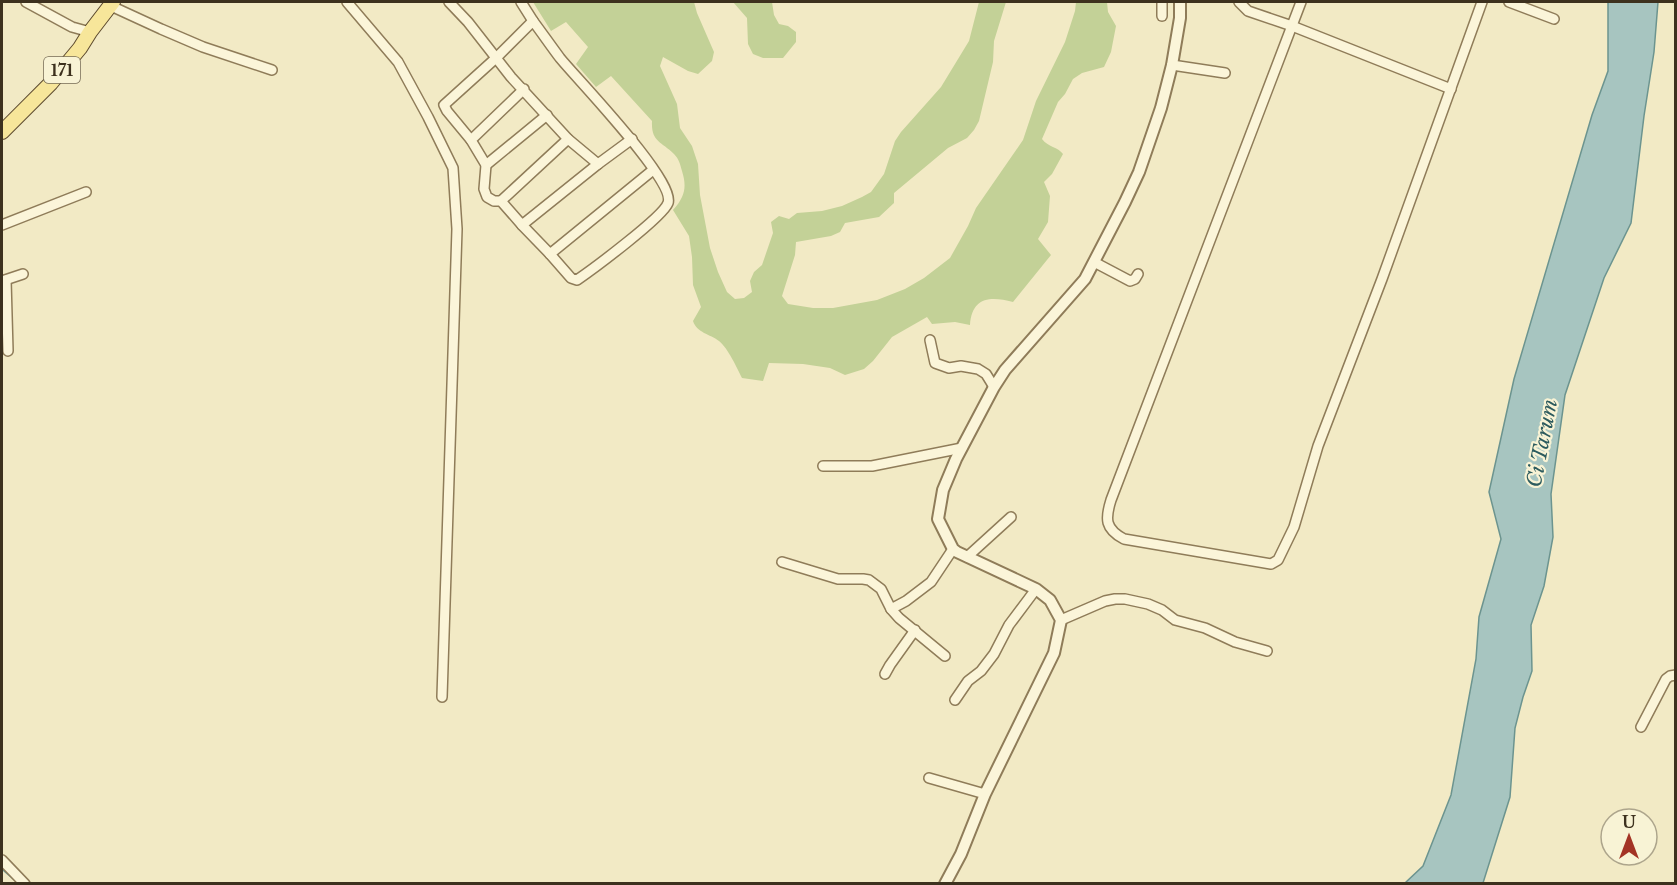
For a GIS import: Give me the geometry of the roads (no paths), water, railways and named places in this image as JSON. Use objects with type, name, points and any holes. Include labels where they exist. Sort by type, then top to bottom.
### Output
[{"type":"main road","name":"171","points":[[2,132],[51,83],[112,4]]},
{"type":"street","points":[[26,2],[72,27],[90,32]]},
{"type":"street","points":[[347,2],[398,63],[453,168],[457,229],[442,697]]},
{"type":"street","points":[[448,2],[468,22],[496,58],[568,139],[598,164]]},
{"type":"street","points":[[501,201],[571,278],[577,280],[652,222],[668,204],[668,196],[632,139],[561,58],[521,2]]},
{"type":"street","points":[[1162,2],[1162,16]]},
{"type":"street","points":[[945,884],[961,854],[985,794],[1054,652],[1061,620],[1050,600],[1036,589],[953,549],[938,514],[943,490],[994,387],[1005,370],[1085,279],[1139,172],[1172,65],[1180,18],[1180,2]]},
{"type":"street","points":[[1239,2],[1248,11],[1451,88]]},
{"type":"street","points":[[1301,2],[1107,512],[1109,525],[1114,532],[1124,538],[1271,564],[1278,560],[1294,527],[1318,446],[1382,279],[1482,2]]},
{"type":"street","points":[[1509,2],[1554,19]]},
{"type":"street","points":[[112,4],[130,16],[202,47],[273,70]]},
{"type":"street","points":[[533,21],[444,105],[471,140],[486,165],[484,189],[487,197],[494,201],[501,201],[568,139]]},
{"type":"street","points":[[1172,65],[1225,72]]},
{"type":"street","points":[[471,140],[524,89]]},
{"type":"street","points":[[486,165],[547,115]]},
{"type":"street","points":[[522,225],[632,139]]},
{"type":"street","points":[[550,254],[653,170]]},
{"type":"street","points":[[2,225],[86,192]]},
{"type":"street","points":[[1094,262],[1130,281],[1138,274]]},
{"type":"street","points":[[8,351],[4,280],[23,274]]},
{"type":"street","points":[[930,340],[935,363],[949,368],[961,366],[978,369],[986,374],[994,387]]},
{"type":"street","points":[[824,466],[872,466],[962,448]]},
{"type":"street","points":[[967,557],[1011,517]]},
{"type":"street","points":[[891,609],[931,582],[953,549]]},
{"type":"street","points":[[782,562],[838,579],[869,580],[881,589],[891,609],[899,618],[945,656]]},
{"type":"street","points":[[955,700],[968,681],[988,663],[1010,625],[1036,589]]},
{"type":"street","points":[[1061,620],[1105,602],[1125,599],[1148,604],[1162,610],[1175,620],[1205,628],[1235,642],[1267,651]]},
{"type":"street","points":[[885,674],[915,630]]},
{"type":"street","points":[[1641,727],[1666,679],[1676,675]]},
{"type":"street","points":[[929,778],[985,794]]},
{"type":"street","points":[[2,860],[25,884]]},
{"type":"water","name":"Ci Tarum","points":[[1608,2],[1658,2],[1654,52],[1631,223],[1604,278],[1565,395],[1551,494],[1553,537],[1544,586],[1531,625],[1532,671],[1515,728],[1510,797],[1483,883],[1405,883],[1423,866],[1451,795],[1476,659],[1479,617],[1501,539],[1489,492],[1514,379],[1592,115],[1608,71]]},
{"type":"waterway","points":[[2,868],[18,882]]}]
